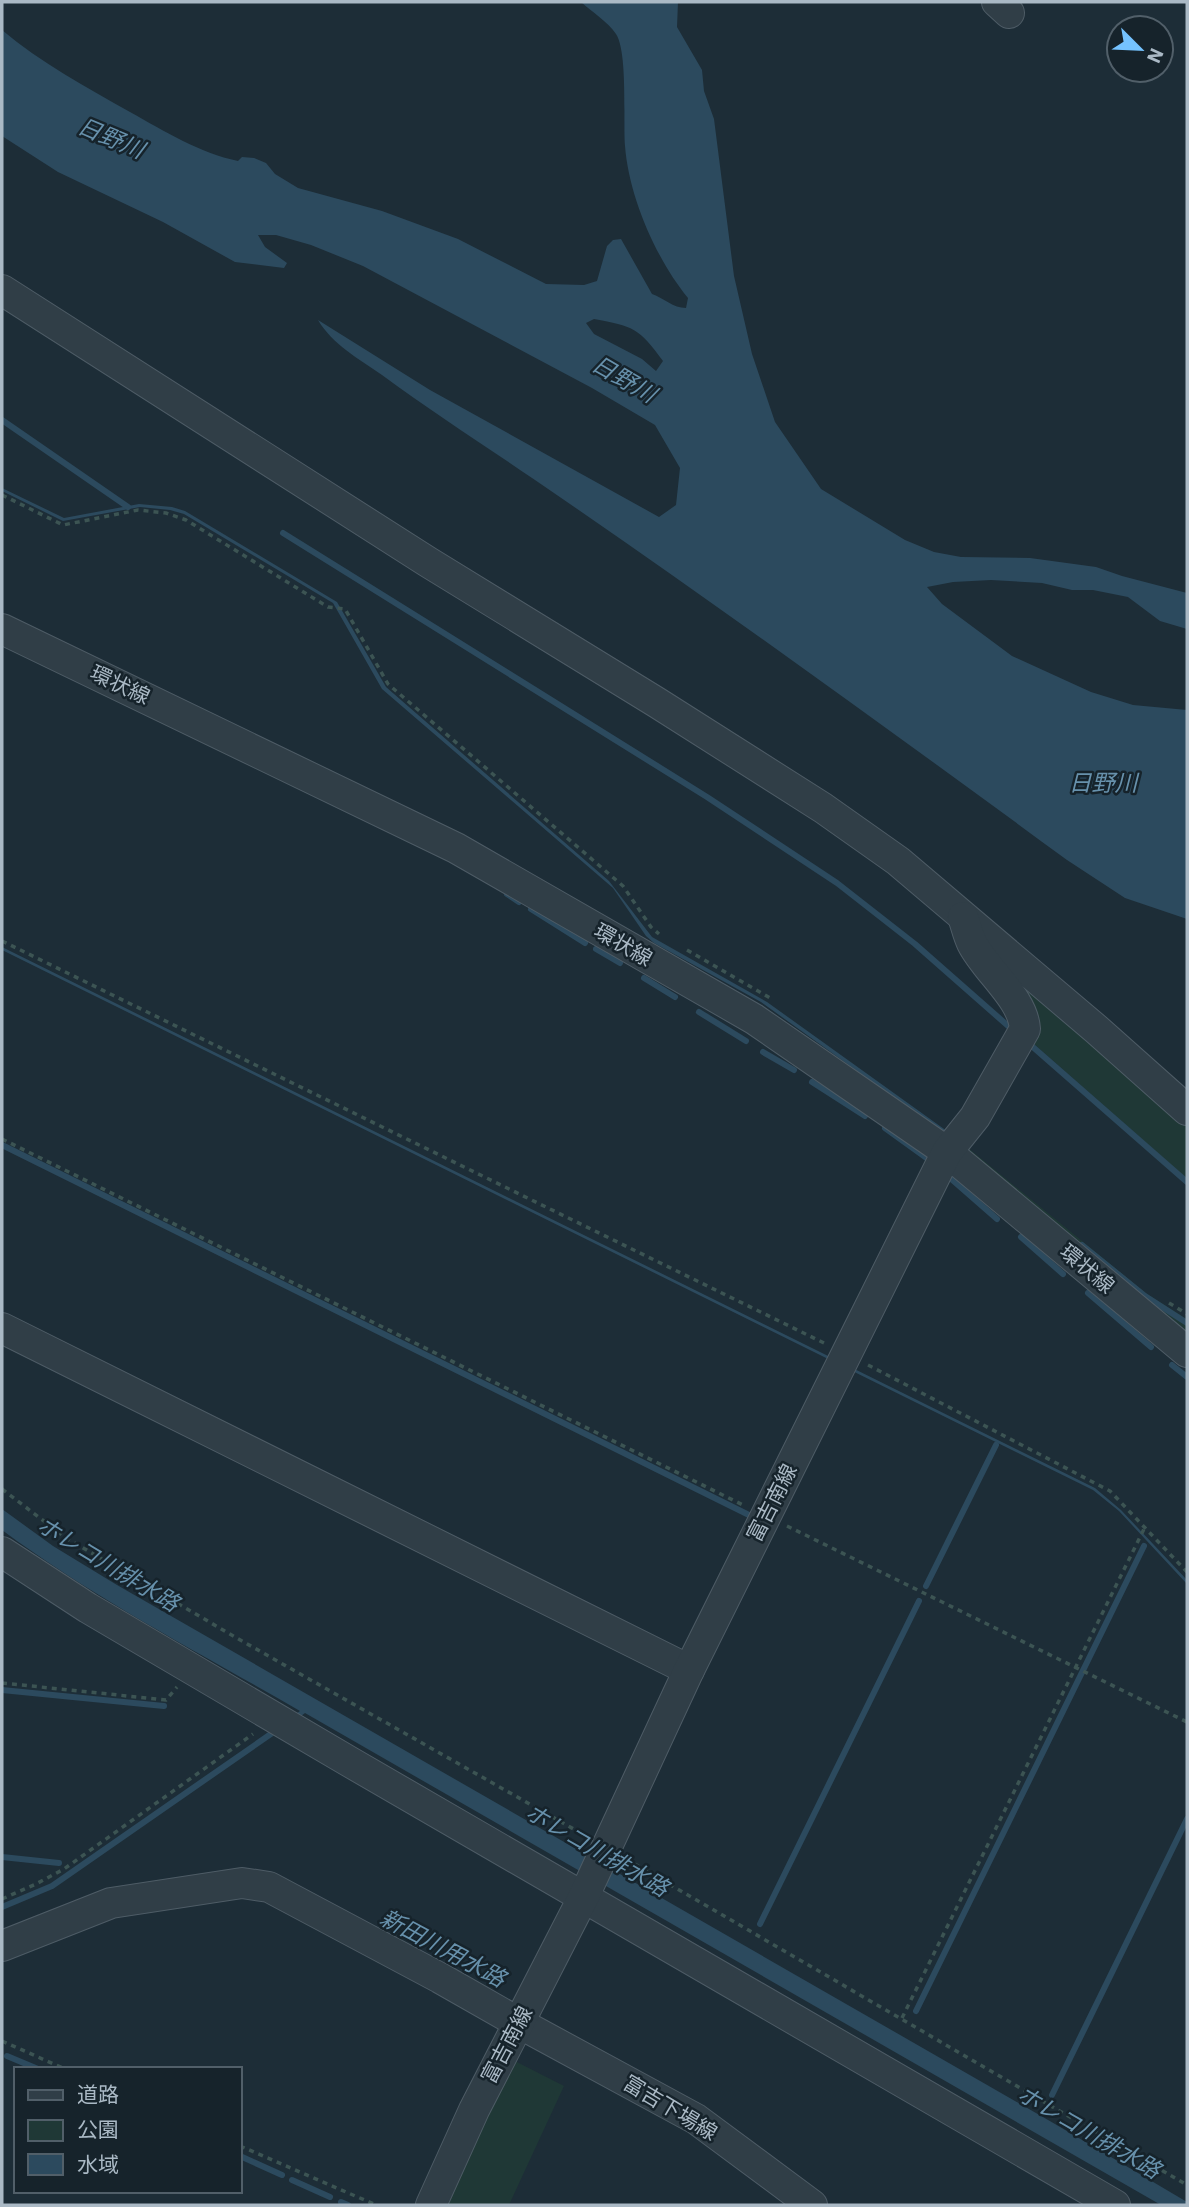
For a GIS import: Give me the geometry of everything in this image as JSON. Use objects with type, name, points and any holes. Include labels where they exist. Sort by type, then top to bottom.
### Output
[{"type":"street","points":[[2,290],[428,562],[823,808],[898,861],[1187,1110]]},
{"type":"street","name":"環状線","points":[[2,629],[456,848],[754,1019],[947,1152],[1187,1352]]},
{"type":"street","name":"富吉南線","points":[[430,2205],[511,2035],[586,1891],[765,1515],[947,1152],[975,1117],[1025,1029],[1018,1007],[973,945],[963,917]]},
{"type":"street","points":[[2,1328],[689,1670]]},
{"type":"street","points":[[2,1552],[88,1608],[274,1717],[586,1891],[1115,2205]]},
{"type":"street","name":"富吉下場線","points":[[2,1946],[111,1903],[242,1883],[269,1887],[696,2119],[812,2205]]},
{"type":"path","points":[[2,495],[63,525],[138,510],[166,513],[186,520],[328,607],[345,609],[388,684],[516,791],[623,886],[651,928],[669,940]]},
{"type":"path","points":[[2,941],[846,1354],[1110,1491],[1187,1572]]},
{"type":"path","points":[[680,946],[779,1004]]},
{"type":"path","points":[[2,1139],[1187,1722]]},
{"type":"path","points":[[1160,1297],[1187,1314]]},
{"type":"path","points":[[2,1489],[66,1538],[604,1852],[902,2018],[1187,2185]]},
{"type":"path","points":[[902,2018],[1145,1527]]},
{"type":"path","points":[[2,1683],[166,1700],[192,1669]]},
{"type":"path","points":[[2,1899],[64,1869],[235,1749],[274,1717]]},
{"type":"path","points":[[2,2041],[60,2067]]},
{"type":"path","points":[[242,2147],[376,2205]]},
{"type":"green space","points":[[978,939],[1187,1122],[1187,1179],[1026,1037]]},
{"type":"green space","points":[[962,1143],[1147,1294],[1187,1319],[1187,1339],[963,1154]]},
{"type":"green space","points":[[509,2058],[564,2086],[509,2205],[439,2205]]},
{"type":"water","name":"日野川","points":[[581,2],[678,2],[677,27],[702,70],[704,91],[714,119],[734,276],[752,354],[775,422],[821,489],[905,540],[934,552],[961,557],[1030,558],[1096,567],[1187,593],[1187,629],[1160,621],[1128,597],[1093,590],[991,580],[953,582],[927,587],[942,604],[1012,656],[1091,692],[1133,705],[1187,710],[1187,919],[1125,898],[1067,860],[736,620],[355,357],[338,344],[318,320],[430,390],[659,517],[676,505],[680,468],[655,425],[592,388],[363,266],[311,245],[276,235],[258,235],[265,247],[287,263],[284,268],[235,262],[163,222],[58,172],[2,136],[2,30],[64,74],[196,147],[238,161],[242,157],[254,158],[266,163],[275,174],[298,188],[382,211],[458,239],[546,284],[584,285],[597,281],[607,246],[613,240],[621,239],[652,294],[686,308],[688,298],[655,246],[632,186],[625,146],[624,71],[620,43],[613,30]],"holes":[[[594,319],[634,330],[648,341],[663,361],[656,371],[642,359],[594,334],[586,323]]]},
{"type":"water","points":[[2,488],[64,518],[139,504],[185,511],[337,602],[386,687],[609,881],[652,937],[767,1002],[951,1134],[949,1137],[761,1002],[654,943],[646,936],[613,888],[382,689],[333,603],[184,514],[140,507],[63,521],[2,491]]},
{"type":"water","points":[[2,947],[1095,1488],[1121,1510],[1187,1580],[1187,1584],[1119,1511],[1093,1490],[2,950]]},
{"type":"water","points":[[2,1509],[53,1546],[117,1585],[1055,2124],[1187,2202],[1187,2205],[1161,2205],[305,1713],[281,1731],[276,1728],[300,1711],[148,1625],[37,1555],[2,1530]]},
{"type":"waterway","points":[[2,420],[128,507]]},
{"type":"waterway","points":[[283,533],[707,797],[837,883],[915,944],[1015,1032]]},
{"type":"waterway","points":[[507,894],[519,902]]},
{"type":"waterway","points":[[531,909],[585,943]]},
{"type":"waterway","points":[[596,949],[620,963]]},
{"type":"waterway","points":[[644,978],[675,997]]},
{"type":"waterway","points":[[699,1012],[746,1041]]},
{"type":"waterway","points":[[1026,1041],[1187,1182]]},
{"type":"waterway","points":[[763,1052],[794,1070]]},
{"type":"waterway","points":[[812,1082],[865,1116]]},
{"type":"waterway","points":[[885,1128],[928,1159]]},
{"type":"waterway","points":[[2,1145],[751,1516]]},
{"type":"waterway","points":[[949,1177],[997,1219]]},
{"type":"waterway","points":[[1021,1237],[1063,1274]]},
{"type":"waterway","points":[[1082,1245],[1145,1296],[1187,1323]]},
{"type":"waterway","points":[[1088,1293],[1151,1347]]},
{"type":"waterway","points":[[1172,1365],[1187,1377]]},
{"type":"waterway","points":[[926,1586],[996,1445]]},
{"type":"waterway","points":[[916,2011],[1144,1546]]},
{"type":"waterway","points":[[760,1924],[919,1601]]},
{"type":"waterway","points":[[2,1690],[164,1706]]},
{"type":"waterway","points":[[2,1907],[52,1886],[278,1729]]},
{"type":"waterway","name":"ホレコ川排水路","points":[[1052,2095],[1187,1819]]},
{"type":"waterway","points":[[2,1857],[59,1863]]},
{"type":"waterway","points":[[7,2056],[33,2067]]},
{"type":"waterway","points":[[242,2157],[282,2175]]},
{"type":"waterway","points":[[292,2180],[330,2197]]},
{"type":"waterway","points":[[341,2202],[348,2205]]},
{"type":"water label","name":"新田川用水路","points":[[443,1948]]}]
